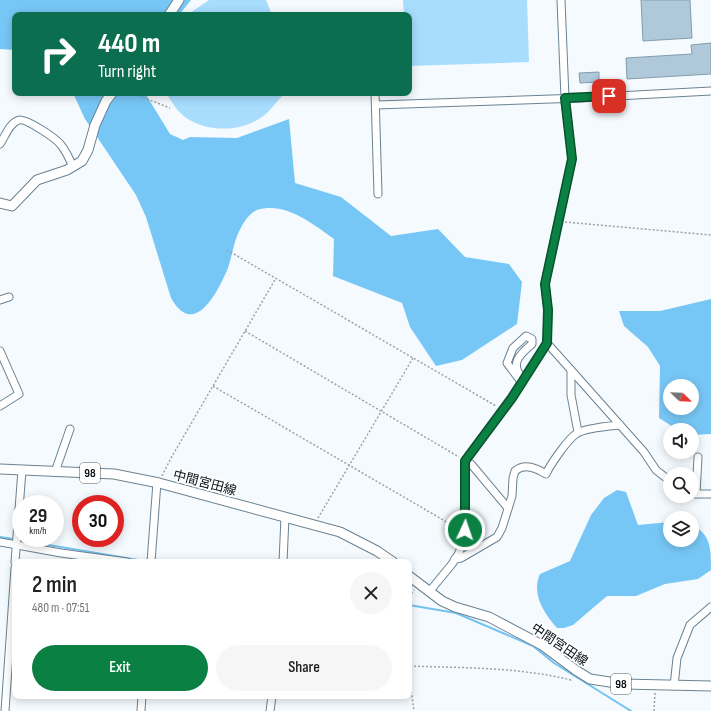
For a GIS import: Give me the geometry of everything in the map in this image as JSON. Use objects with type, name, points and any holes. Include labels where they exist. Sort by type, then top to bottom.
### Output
[{"type":"main road","points":[[172,12],[179,0]]},
{"type":"main road","points":[[0,203],[12,206],[37,180],[67,170],[82,161],[88,150],[95,125],[110,96]]},
{"type":"main road","name":"中間宮田線","points":[[0,469],[114,474],[158,483],[340,532],[354,538],[389,559]]},
{"type":"main road","name":"中間宮田線","points":[[412,578],[442,601],[455,607],[489,617],[542,645],[590,679],[623,684],[711,686]]},
{"type":"street","points":[[429,592],[455,559],[464,537],[465,461],[503,410],[547,343],[548,310],[545,284],[572,159],[565,98],[561,0]]},
{"type":"street","points":[[376,105],[711,91]]},
{"type":"street","points":[[375,96],[378,194]]},
{"type":"street","points":[[0,144],[14,123],[20,120],[25,121],[53,137],[62,145],[73,167]]},
{"type":"street","points":[[0,300],[9,298]]},
{"type":"street","points":[[526,336],[532,338],[532,344],[520,354],[516,362],[517,370],[523,381],[507,363],[514,348],[526,336]]},
{"type":"street","points":[[547,343],[644,452],[656,470],[663,476]]},
{"type":"street","points":[[0,351],[19,394],[0,406]]},
{"type":"street","points":[[572,370],[571,395],[578,432]]},
{"type":"street","points":[[455,559],[461,558],[497,537],[502,528],[512,496],[515,471],[526,466],[546,474],[558,456],[578,432],[606,426],[620,425]]},
{"type":"street","points":[[55,472],[70,429]]},
{"type":"street","points":[[465,461],[471,464],[508,508]]},
{"type":"street","points":[[20,495],[22,470]]},
{"type":"street","points":[[151,559],[158,483]]},
{"type":"street","points":[[699,493],[711,494]]},
{"type":"street","points":[[283,559],[285,517]]},
{"type":"street","points":[[0,542],[12,544]]},
{"type":"street","points":[[15,559],[17,547]]},
{"type":"street","points":[[28,547],[105,559]]},
{"type":"street","points":[[4,711],[12,607]]},
{"type":"street","points":[[674,686],[677,658],[690,625],[711,607]]},
{"type":"street","points":[[141,711],[142,699]]},
{"type":"street","points":[[270,711],[272,699]]},
{"type":"path","points":[[140,96],[170,108]]},
{"type":"path","points":[[559,221],[711,235]]},
{"type":"path","points":[[227,250],[503,410]]},
{"type":"path","points":[[158,483],[171,458],[276,278]]},
{"type":"path","points":[[245,331],[465,461]]},
{"type":"path","points":[[315,525],[413,358]]},
{"type":"path","points":[[213,386],[460,529],[465,530]]},
{"type":"path","points":[[412,666],[521,671],[551,675],[571,680],[577,671]]},
{"type":"path","points":[[654,711],[655,685]]},
{"type":"path","points":[[412,696],[414,711]]},
{"type":"shaded area","points":[[0,0],[191,0],[181,12],[12,12],[12,50],[0,49]]},
{"type":"shaded area","points":[[209,0],[266,0],[271,12],[191,12]]},
{"type":"shaded area","points":[[403,0],[527,0],[529,62],[412,66],[412,12],[404,12]]},
{"type":"shaded area","points":[[74,96],[147,96],[170,134],[183,140],[190,137],[237,138],[289,119],[295,183],[341,197],[391,236],[438,229],[465,257],[509,264],[522,282],[517,324],[462,360],[436,366],[410,327],[402,303],[333,276],[334,239],[308,221],[288,211],[267,208],[257,210],[250,214],[240,229],[226,272],[212,299],[199,311],[193,314],[185,313],[178,308],[171,298],[146,217],[136,195],[85,119]]},
{"type":"shaded area","points":[[168,96],[282,96],[267,113],[249,124],[238,127],[216,128],[205,126],[185,117],[174,106]]},
{"type":"shaded area","points":[[711,299],[711,434],[699,435],[699,423],[667,423],[659,418],[660,366],[648,347],[624,326],[619,311],[660,311]]},
{"type":"shaded area","points":[[617,490],[626,492],[638,525],[663,523],[663,547],[699,547],[699,530],[703,533],[709,543],[711,570],[698,579],[665,584],[636,596],[607,596],[573,625],[564,628],[557,628],[540,603],[537,589],[540,574],[570,561],[591,515],[604,498]]},
{"type":"building","points":[[641,0],[690,0],[692,38],[643,41]]},
{"type":"building","points":[[711,43],[711,74],[627,79],[626,58],[692,54],[691,45]]},
{"type":"building","points":[[599,72],[599,82],[580,83],[579,73]]},
{"type":"waterway","points":[[0,537],[12,539]]},
{"type":"waterway","points":[[61,547],[132,559]]},
{"type":"waterway","points":[[412,606],[456,613],[533,646],[554,663],[631,711]]},
{"type":"route","points":[[465,530],[465,461],[512,398],[547,343],[548,310],[545,284],[568,184],[572,159],[565,98],[609,96]]}]
